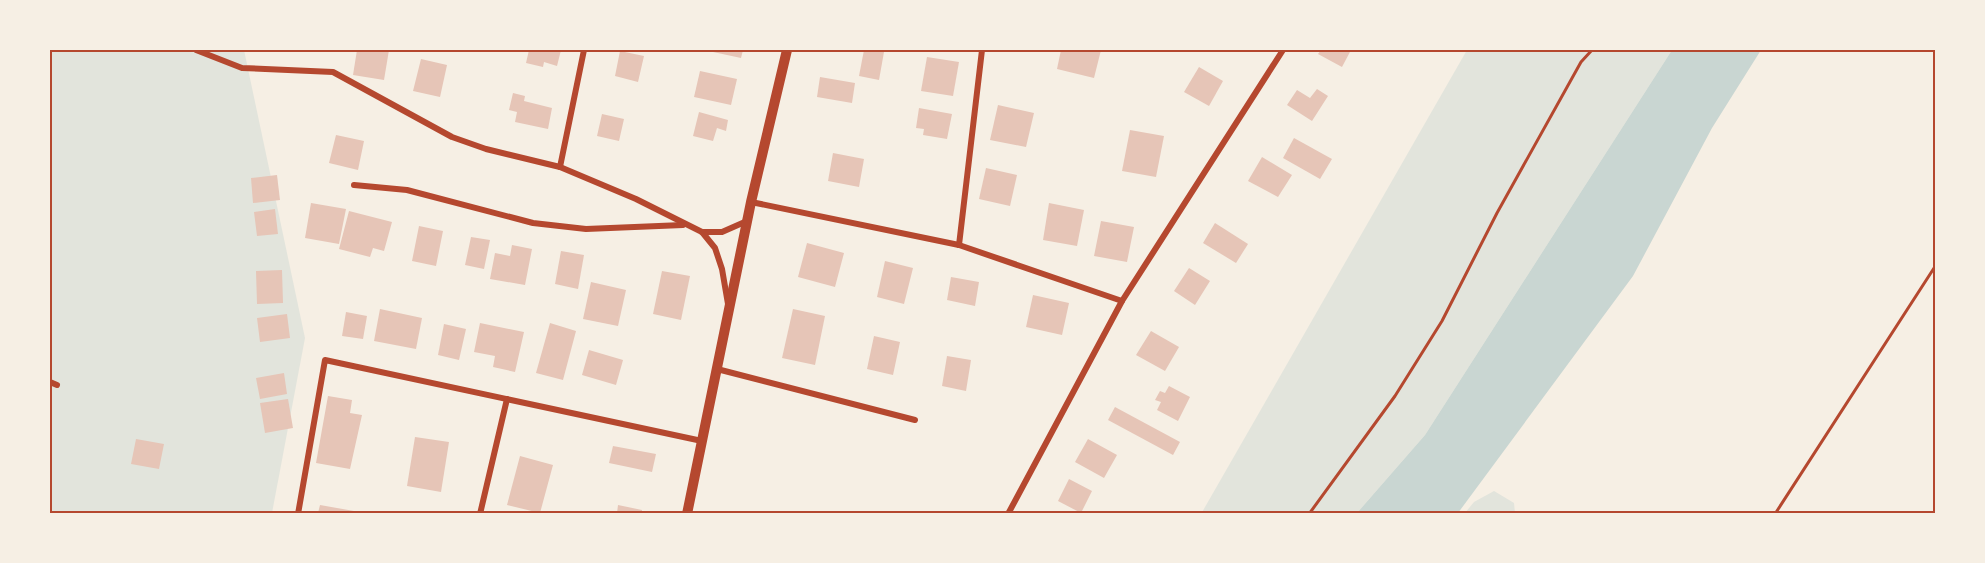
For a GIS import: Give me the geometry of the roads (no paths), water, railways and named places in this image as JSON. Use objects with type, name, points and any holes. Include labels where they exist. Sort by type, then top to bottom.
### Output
[{"type":"street","points":[[196,50],[242,68],[333,72],[452,137],[486,149],[561,167],[636,199],[702,232],[722,232],[747,221]]},
{"type":"street","points":[[561,167],[584,50]]},
{"type":"street","points":[[687,513],[751,202],[787,50]]},
{"type":"street","points":[[959,245],[982,50]]},
{"type":"street","points":[[1008,513],[1122,301],[1283,50]]},
{"type":"street","points":[[354,185],[407,190],[533,223],[586,230],[684,225]]},
{"type":"street","points":[[751,202],[959,245],[1122,301]]},
{"type":"street","points":[[702,232],[715,248],[722,269],[729,310]]},
{"type":"street","points":[[298,513],[325,360],[702,441]]},
{"type":"street","points":[[717,369],[915,420]]},
{"type":"street","points":[[50,382],[57,385]]},
{"type":"street","points":[[480,513],[507,399]]}]
